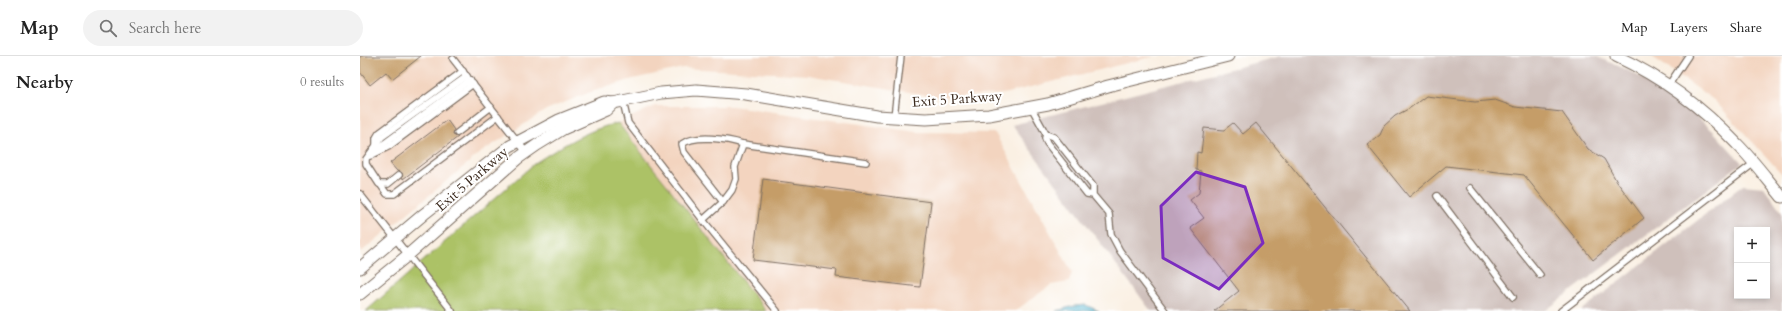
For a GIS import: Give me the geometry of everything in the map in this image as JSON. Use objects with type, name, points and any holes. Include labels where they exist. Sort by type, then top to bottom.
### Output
[{"type":"street","name":"Exit 5 Parkway","points":[[360,268],[464,182],[518,142],[544,127],[581,110],[604,102],[618,102],[680,91],[716,91],[894,117],[926,119],[988,115],[1031,107],[1228,56]]},
{"type":"street","points":[[1616,56],[1631,63],[1668,86],[1717,124],[1754,163],[1782,197]]},
{"type":"street","name":"Exit 5 Parkway","points":[[360,294],[408,256],[526,152],[570,126],[606,110],[618,102]]},
{"type":"lane","points":[[894,117],[901,56]]},
{"type":"lane","points":[[1668,86],[1688,56]]},
{"type":"lane","points":[[453,59],[526,152]]},
{"type":"lane","points":[[371,154],[376,144],[382,138],[468,78]]},
{"type":"lane","points":[[468,78],[366,159],[366,164],[379,184],[387,194],[394,194],[498,116]]},
{"type":"lane","points":[[618,102],[628,123],[703,220],[777,311]]},
{"type":"lane","points":[[457,132],[491,107]]},
{"type":"lane","points":[[1031,107],[1046,134],[1045,138],[1047,143],[1087,194],[1093,195]]},
{"type":"lane","points":[[1046,134],[1054,137],[1093,186],[1093,195],[1109,214],[1111,234],[1120,251],[1166,311]]},
{"type":"lane","points":[[723,202],[684,152],[682,144],[688,140],[726,139],[744,144],[866,162]]},
{"type":"lane","points":[[703,220],[723,202],[732,190],[736,179],[735,167],[744,144]]},
{"type":"lane","points":[[1562,311],[1754,163]]},
{"type":"lane","points":[[379,184],[388,184],[400,175]]},
{"type":"lane","points":[[1470,188],[1540,275]]},
{"type":"lane","points":[[360,194],[452,311]]},
{"type":"lane","points":[[1437,196],[1513,297]]},
{"type":"highlighted area","points":[[1196,172],[1245,187],[1263,243],[1219,289],[1163,258],[1161,206]]},
{"type":"shaded area","points":[[360,56],[1155,56],[1003,94],[939,97],[808,75],[683,68],[633,79],[588,93],[546,110],[480,153],[360,253]]},
{"type":"shaded area","points":[[1281,56],[1595,56],[1623,68],[1669,92],[1713,131],[1742,163],[1545,311],[1151,311],[1012,125]]},
{"type":"shaded area","points":[[1651,56],[1782,56],[1782,174],[1714,100]]},
{"type":"shaded area","points":[[655,106],[732,106],[917,132],[995,133],[1072,272],[1069,282],[1051,285],[1015,311],[766,311],[618,123]]},
{"type":"shaded area","points":[[1743,185],[1764,187],[1782,212],[1782,311],[1581,311]]},
{"type":"green space","points":[[618,123],[766,311],[366,311],[535,163],[585,134]]},
{"type":"water","points":[[1086,305],[1099,311],[1056,311],[1074,306]]},
{"type":"building","points":[[360,56],[421,56],[392,79],[386,72],[370,85],[360,72]]},
{"type":"building","points":[[1426,96],[1475,102],[1495,100],[1515,107],[1562,112],[1588,149],[1604,159],[1617,182],[1644,218],[1593,260],[1524,175],[1446,166],[1409,197],[1367,145],[1380,135],[1384,126],[1395,116],[1410,108]]},
{"type":"building","points":[[447,120],[454,130],[453,135],[458,137],[403,179],[402,173],[397,171],[390,163]]},
{"type":"building","points":[[1233,123],[1243,134],[1256,123],[1410,311],[1214,311],[1239,291],[1190,228],[1204,218],[1190,200],[1199,193],[1201,171],[1196,170],[1197,152],[1201,153],[1204,128],[1224,130]]},
{"type":"building","points":[[763,179],[931,202],[920,287],[836,277],[837,270],[753,260]]}]
